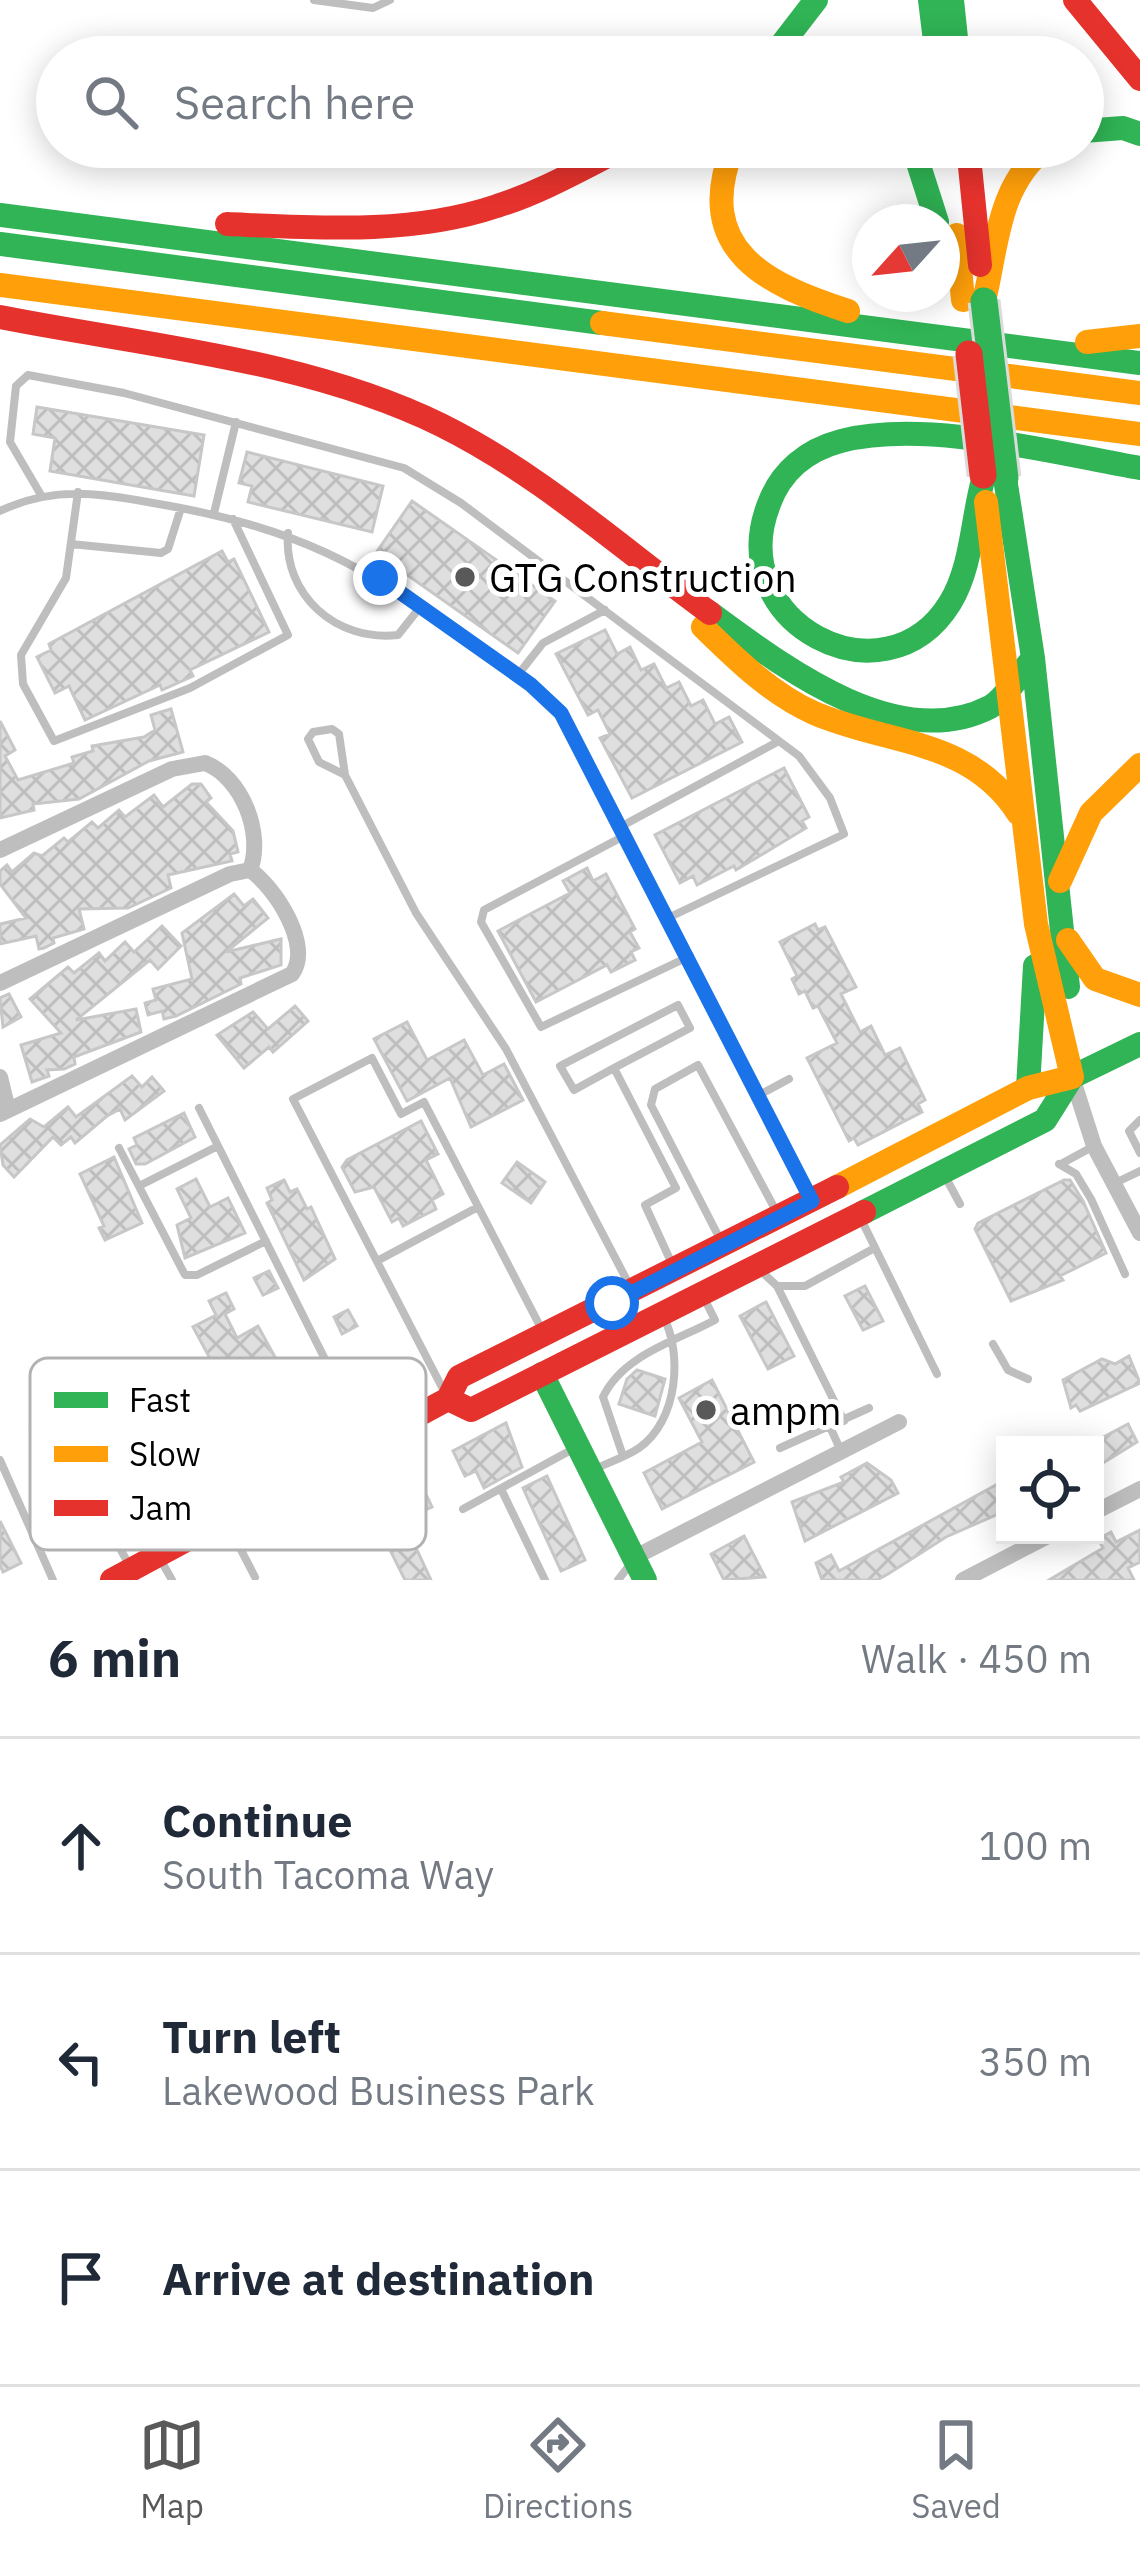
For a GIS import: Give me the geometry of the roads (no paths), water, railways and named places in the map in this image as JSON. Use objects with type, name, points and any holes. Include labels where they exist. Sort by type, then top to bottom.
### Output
[{"type":"main road","points":[[788,36],[816,0]]},
{"type":"main road","points":[[930,0],[934,36]]},
{"type":"main road","points":[[952,0],[956,36]]},
{"type":"main road","points":[[1075,0],[1140,79]]},
{"type":"main road","points":[[1104,129],[1123,128],[1140,134]]},
{"type":"main road","points":[[32,219],[297,227],[420,224],[499,206],[580,168]]},
{"type":"main road","points":[[725,168],[723,211],[748,263],[790,293],[905,331]]},
{"type":"main road","points":[[920,168],[931,204]]},
{"type":"main road","points":[[952,168],[974,301]]},
{"type":"main road","points":[[448,1399],[470,1410],[702,1295],[767,1276],[859,1214],[1045,1120],[1072,1077],[1049,924],[1023,824],[974,301],[969,168]]},
{"type":"main road","points":[[974,301],[1004,200],[1022,168]]},
{"type":"main road","points":[[0,215],[1140,362]]},
{"type":"main road","points":[[0,244],[1140,393]]},
{"type":"main road","points":[[960,274],[974,301]]},
{"type":"main road","points":[[0,285],[1140,434]]},
{"type":"main road","points":[[0,317],[280,371],[359,392],[473,442],[590,520],[785,668],[828,692],[934,722],[981,714],[1009,697],[1033,658]]},
{"type":"main road","points":[[1022,347],[1140,336]]},
{"type":"main road","points":[[990,478],[958,587],[937,621],[913,638],[879,649],[836,647],[794,626],[773,603],[757,553],[762,513],[787,470],[833,443],[861,437],[913,439],[1140,468]]},
{"type":"main road","points":[[990,478],[1033,658],[1058,886]]},
{"type":"main road","points":[[590,520],[769,687],[814,712],[974,760],[1006,785],[1023,824]]},
{"type":"main road","points":[[1028,1088],[1058,886],[1091,813],[1140,765]]},
{"type":"main road","points":[[1049,924],[1095,981],[1117,994],[1140,995]]},
{"type":"main road","points":[[426,1411],[448,1399],[459,1376],[543,1332],[724,1246],[1028,1088],[1072,1077],[1139,1047]]},
{"type":"main road","points":[[542,1374],[564,1342],[622,1297]]},
{"type":"main road","points":[[542,1374],[641,1568]]},
{"type":"main road","points":[[122,1575],[165,1568]]},
{"type":"street","points":[[0,850],[172,769],[205,763],[230,780],[245,808],[255,842],[250,870]]},
{"type":"street","points":[[0,1077],[4,1112],[280,981],[298,965],[292,929],[265,883],[250,870]]},
{"type":"street","points":[[0,983],[230,874],[250,870]]},
{"type":"street","points":[[1072,1077],[1094,1146],[1140,1233]]},
{"type":"street","points":[[641,1568],[899,1422]]},
{"type":"street","points":[[1104,1507],[1140,1489]]},
{"type":"street","points":[[963,1580],[1033,1544]]},
{"type":"lane","points":[[314,0],[373,8],[390,0]]},
{"type":"lane","points":[[41,495],[10,442],[16,386],[28,375],[236,422],[404,468],[461,503],[799,756],[830,798],[844,834],[670,917]]},
{"type":"lane","points":[[214,514],[236,422]]},
{"type":"lane","points":[[77,492],[66,578],[21,655],[23,684],[54,741],[190,688],[289,635],[232,518]]},
{"type":"lane","points":[[0,511],[41,495],[77,492],[214,514],[288,533],[365,569],[422,606],[561,713],[670,917],[812,1201]]},
{"type":"lane","points":[[70,544],[161,553],[167,549],[181,508]]},
{"type":"lane","points":[[288,533],[286,561],[304,598],[349,633],[398,635],[422,606]]},
{"type":"lane","points":[[517,676],[543,644],[605,610]]},
{"type":"lane","points":[[345,775],[319,762],[308,739],[314,732],[332,729],[339,734],[345,775],[437,949],[506,1049],[622,1297]]},
{"type":"lane","points":[[690,956],[542,1028],[481,922],[484,910],[780,741]]},
{"type":"lane","points":[[678,1004],[690,1028],[614,1067],[574,1090],[560,1066],[678,1004]]},
{"type":"lane","points":[[448,1399],[293,1099],[372,1058],[401,1114],[424,1102],[543,1332]]},
{"type":"lane","points":[[724,1246],[651,1106],[655,1088],[698,1065],[779,1218]]},
{"type":"lane","points":[[614,1067],[676,1187],[645,1205],[675,1270]]},
{"type":"lane","points":[[761,1094],[789,1079]]},
{"type":"lane","points":[[200,1108],[318,1358]]},
{"type":"lane","points":[[1140,1120],[1130,1131],[1140,1153]]},
{"type":"lane","points":[[139,1186],[218,1146]]},
{"type":"lane","points":[[1094,1146],[1067,1165],[1059,1164],[1076,1174],[1125,1274]]},
{"type":"lane","points":[[119,1148],[180,1269],[189,1276],[266,1241]]},
{"type":"lane","points":[[1113,1184],[1140,1171]]},
{"type":"lane","points":[[943,1172],[960,1204]]},
{"type":"lane","points":[[377,1261],[478,1207]]},
{"type":"lane","points":[[859,1214],[872,1250],[937,1373]]},
{"type":"lane","points":[[767,1276],[806,1286],[872,1250]]},
{"type":"lane","points":[[767,1276],[844,1421]]},
{"type":"lane","points":[[623,1456],[603,1396],[621,1367],[715,1320],[702,1295]]},
{"type":"lane","points":[[463,1510],[586,1458],[623,1456],[656,1431],[669,1406],[676,1340],[662,1315]]},
{"type":"lane","points":[[993,1344],[1008,1370],[1028,1379]]},
{"type":"lane","points":[[780,1448],[868,1408]]},
{"type":"lane","points":[[830,1426],[841,1451]]},
{"type":"lane","points":[[0,1460],[30,1529]]},
{"type":"lane","points":[[502,1491],[545,1580]]},
{"type":"lane","points":[[39,1550],[52,1580]]},
{"type":"lane","points":[[238,1550],[255,1577]]},
{"type":"lane","points":[[618,1580],[641,1568]]},
{"type":"place","name":"GTG Construction","points":[[465,577]]},
{"type":"place","name":"ampm","points":[[706,1410]]}]
